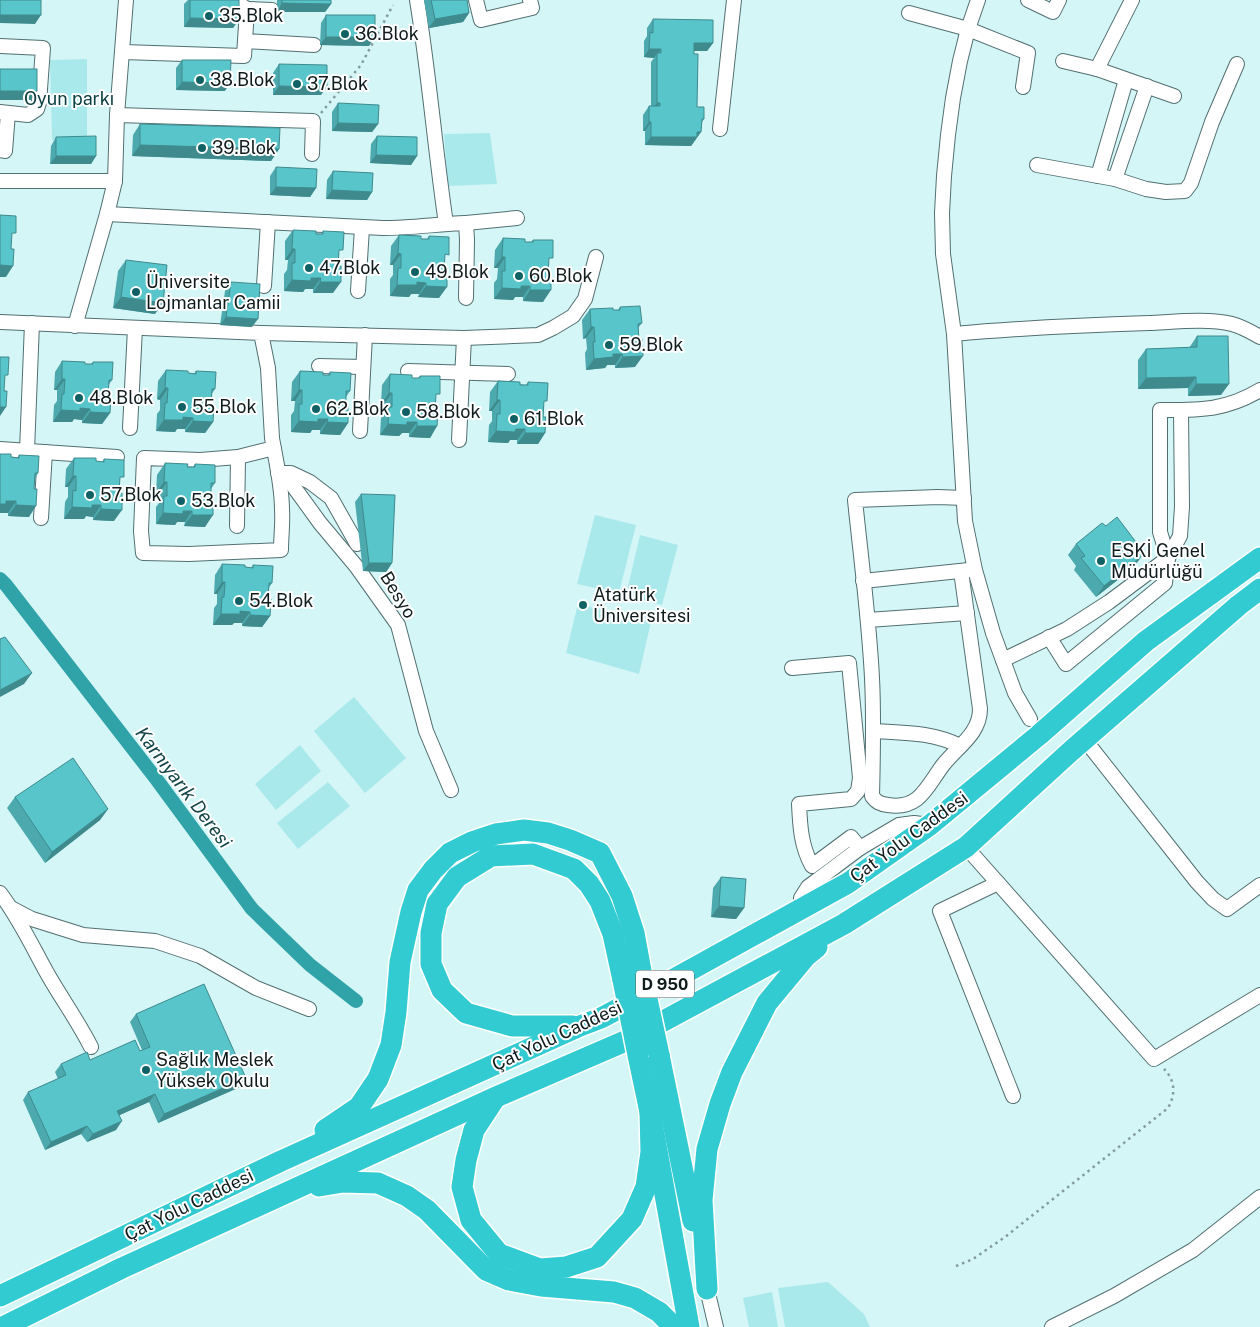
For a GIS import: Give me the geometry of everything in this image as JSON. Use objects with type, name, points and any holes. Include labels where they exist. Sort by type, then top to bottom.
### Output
[{"type":"highway","name":"Çat Yolu Caddesi","points":[[0,1296],[281,1160],[601,1018],[848,883],[930,826],[1146,641],[1260,558]]},
{"type":"highway","name":"Çat Yolu Caddesi","points":[[3,1327],[122,1268],[496,1097],[630,1040],[844,924],[966,847],[1239,605],[1260,590]]},
{"type":"highway","points":[[281,1160],[358,1107],[378,1079],[391,1044],[400,962],[418,890],[433,870],[450,853],[472,842],[496,834],[524,830],[548,833],[600,853],[622,896],[634,933],[632,976]]},
{"type":"highway","points":[[580,1026],[512,1026],[466,1013],[442,990],[431,964],[431,933],[437,904],[456,877],[491,856],[533,854],[574,869],[589,884],[600,901],[612,934],[632,976],[648,1055],[707,1289]]},
{"type":"highway","points":[[707,1289],[702,1200],[707,1149],[732,1072],[767,1003],[806,956],[844,924]]},
{"type":"highway","points":[[496,1097],[474,1130],[466,1160],[462,1187],[470,1220],[499,1254],[540,1269],[566,1267],[597,1257],[632,1219],[646,1187],[651,1152],[648,1055]]},
{"type":"highway","points":[[650,1112],[689,1327]]},
{"type":"highway","points":[[291,1191],[343,1182],[378,1183],[407,1196],[427,1210],[486,1270],[510,1280],[542,1286],[614,1292],[634,1298],[659,1312],[674,1327]]},
{"type":"street","points":[[75,326],[115,180],[117,114],[126,0]]},
{"type":"street","points":[[235,0],[235,2],[247,9],[272,10]]},
{"type":"street","points":[[417,0],[446,224]]},
{"type":"street","points":[[476,0],[481,20],[532,8],[530,0]]},
{"type":"street","points":[[720,129],[734,0]]},
{"type":"street","points":[[964,498],[855,500],[868,620],[872,679],[872,796],[876,802],[900,806],[916,800],[923,794],[943,765],[976,728],[980,717],[967,613],[968,570],[964,498],[954,334],[943,254],[942,213],[944,176],[953,98],[968,29],[978,0]]},
{"type":"street","points":[[1028,0],[1053,12],[1059,0]]},
{"type":"street","points":[[1097,69],[1132,0]]},
{"type":"street","points":[[123,52],[244,56],[247,9]]},
{"type":"street","points":[[909,13],[968,29],[1028,53],[1023,87]]},
{"type":"street","points":[[245,41],[314,45]]},
{"type":"street","points":[[0,46],[43,48],[37,109],[28,115],[4,113],[5,151],[0,150]]},
{"type":"street","points":[[1063,61],[1097,69],[1174,96]]},
{"type":"street","points":[[1037,165],[1115,179],[1146,189],[1166,192],[1185,191],[1191,183],[1212,122],[1237,64]]},
{"type":"street","points":[[1098,176],[1126,80]]},
{"type":"street","points":[[1115,179],[1147,86]]},
{"type":"street","points":[[117,114],[313,121],[312,154]]},
{"type":"street","points":[[0,180],[115,180]]},
{"type":"street","points":[[107,214],[362,228],[409,228],[518,218]]},
{"type":"street","points":[[264,286],[268,222]]},
{"type":"street","points":[[466,223],[466,298]]},
{"type":"street","points":[[358,291],[362,228]]},
{"type":"street","points":[[0,322],[365,336],[464,338],[538,335],[573,316],[585,300],[596,257]]},
{"type":"street","points":[[954,334],[1103,324],[1212,322],[1232,324],[1247,329],[1260,337]]},
{"type":"street","points":[[27,451],[32,323]]},
{"type":"street","points":[[130,428],[134,328]]},
{"type":"street","points":[[261,333],[268,368],[274,448],[282,509],[281,550],[189,554],[143,553],[141,531],[144,458],[200,460],[238,457],[274,448]]},
{"type":"street","points":[[360,431],[365,336]]},
{"type":"street","points":[[459,440],[464,338]]},
{"type":"street","points":[[319,366],[363,367]]},
{"type":"street","points":[[408,371],[508,374]]},
{"type":"street","points":[[1168,558],[1160,532],[1160,410],[1196,410],[1224,407],[1246,399],[1260,390]]},
{"type":"street","points":[[1049,637],[1066,664],[1165,583],[1168,558],[1180,536],[1182,507],[1181,410]]},
{"type":"street","points":[[0,449],[117,456]]},
{"type":"street","points":[[41,518],[45,452]]},
{"type":"street","points":[[237,526],[238,457]]},
{"type":"street","points":[[278,474],[290,473],[310,482],[331,498],[357,544]]},
{"type":"street","name":"Besyo","points":[[278,474],[291,483],[320,523],[356,566],[398,625],[426,731],[451,790]]},
{"type":"street","points":[[1003,660],[1067,629],[1109,602],[1168,558]]},
{"type":"street","points":[[863,581],[968,570]]},
{"type":"street","points":[[968,570],[1015,693],[1030,719]]},
{"type":"street","points":[[868,620],[967,613]]},
{"type":"street","points":[[792,668],[849,663],[860,778],[858,790],[851,799],[799,804],[799,814],[802,843],[812,866],[851,837],[860,848]]},
{"type":"street","points":[[873,731],[933,735],[960,746]]},
{"type":"street","points":[[1085,740],[1197,882],[1214,899],[1227,909],[1260,885]]},
{"type":"street","points":[[801,909],[802,898],[808,887],[860,848],[899,825],[914,823],[930,826]]},
{"type":"street","points":[[966,847],[1154,1058],[1260,995]]},
{"type":"street","points":[[998,884],[940,911],[1013,1096]]},
{"type":"street","points":[[0,893],[12,908],[47,973],[83,1031],[90,1047]]},
{"type":"street","points":[[12,908],[32,919],[82,935],[155,941],[200,956],[256,988],[309,1008]]},
{"type":"street","points":[[1052,1327],[1114,1296],[1193,1250],[1260,1197]]},
{"type":"street","points":[[707,1289],[716,1327]]},
{"type":"path","points":[[313,121],[361,65],[393,5]]},
{"type":"path","points":[[956,1266],[973,1258],[1005,1237],[1168,1108],[1174,1094],[1174,1086],[1168,1073],[1154,1058]]},
{"type":"green space","name":"Oyun parkı","points":[[87,59],[87,138],[52,140],[50,60]]},
{"type":"green space","points":[[490,133],[497,184],[448,186],[444,134]]},
{"type":"green space","points":[[595,515],[636,525],[619,593],[577,584]]},
{"type":"green space","points":[[640,535],[678,545],[662,605],[626,595]]},
{"type":"green space","points":[[578,604],[651,622],[639,674],[566,653]]},
{"type":"green space","points":[[354,697],[406,758],[365,793],[314,731]]},
{"type":"green space","points":[[300,745],[321,771],[276,810],[255,784]]},
{"type":"green space","points":[[328,782],[350,806],[298,849],[277,823]]},
{"type":"green space","points":[[828,1282],[864,1314],[870,1327],[785,1327],[778,1288]]},
{"type":"green space","points":[[772,1292],[778,1327],[749,1327],[743,1298]]},
{"type":"building","points":[[0,0],[41,0],[41,15],[0,15]]},
{"type":"building","points":[[190,0],[239,0],[239,19],[190,18]]},
{"type":"building","points":[[282,0],[331,0],[331,4],[282,3]]},
{"type":"building","points":[[431,0],[467,0],[469,13],[435,19]]},
{"type":"building","points":[[326,15],[375,15],[375,37],[326,37]]},
{"type":"building","points":[[653,19],[713,20],[713,43],[694,43],[694,54],[698,54],[697,107],[704,107],[701,132],[697,132],[697,137],[651,137],[649,106],[660,106],[660,103],[657,103],[657,53],[661,53],[661,49],[649,49],[650,32],[653,33]]},
{"type":"building","points":[[182,60],[231,60],[230,83],[182,82]]},
{"type":"building","points":[[279,64],[327,65],[327,87],[279,86]]},
{"type":"building","points":[[0,69],[37,69],[37,91],[0,91]]},
{"type":"building","points":[[338,103],[379,105],[378,124],[338,123]]},
{"type":"building","points":[[140,124],[280,128],[279,149],[140,145]]},
{"type":"building","points":[[96,136],[96,156],[56,156],[56,137]]},
{"type":"building","points":[[377,136],[417,137],[417,156],[376,155]]},
{"type":"building","points":[[276,167],[317,169],[316,188],[276,187]]},
{"type":"building","points":[[333,171],[373,173],[372,192],[332,190]]},
{"type":"building","points":[[0,215],[16,216],[16,233],[12,233],[11,249],[14,249],[13,266],[0,265]]},
{"type":"building","name":"47.Blok","points":[[293,230],[316,231],[316,234],[323,234],[323,231],[344,232],[343,250],[339,250],[338,266],[341,266],[341,282],[320,282],[321,278],[311,278],[311,281],[292,280],[292,263],[295,263],[295,249],[292,249]]},
{"type":"building","name":"49.Blok","points":[[399,235],[421,236],[421,239],[429,239],[429,236],[449,237],[449,255],[445,254],[444,270],[447,271],[447,287],[426,286],[426,283],[417,282],[417,285],[397,285],[398,268],[401,268],[401,254],[398,253]]},
{"type":"building","name":"60.Blok","points":[[503,238],[525,239],[525,242],[553,240],[553,258],[549,258],[548,274],[551,274],[551,290],[530,290],[530,286],[521,286],[521,289],[502,288],[502,271],[505,271],[505,257],[502,257]]},
{"type":"building","points":[[126,260],[167,265],[163,303],[121,297]]},
{"type":"building","points":[[231,282],[260,284],[258,319],[226,317]]},
{"type":"building","name":"59.Blok","points":[[640,306],[642,323],[638,324],[639,340],[642,339],[643,356],[623,357],[622,354],[613,354],[613,357],[594,359],[594,327],[591,327],[590,309],[613,308],[613,310],[620,310],[620,307]]},
{"type":"building","points":[[1197,336],[1228,336],[1229,384],[1196,384],[1196,377],[1146,378],[1146,349],[1197,347]]},
{"type":"building","points":[[0,357],[9,357],[8,375],[5,375],[4,391],[7,391],[6,407],[0,407]]},
{"type":"building","name":"48.Blok","points":[[62,361],[85,362],[85,364],[113,362],[112,380],[109,380],[108,396],[111,396],[110,413],[90,412],[90,409],[80,408],[80,411],[61,410],[65,379],[62,379]]},
{"type":"building","name":"55.Blok","points":[[166,370],[188,371],[188,373],[196,374],[196,371],[216,372],[215,389],[212,389],[211,405],[214,405],[213,422],[193,421],[193,418],[183,417],[183,420],[164,420],[168,388],[165,388]]},
{"type":"building","name":"62.Blok","points":[[300,371],[323,372],[323,375],[330,375],[330,372],[351,373],[350,391],[346,391],[348,423],[327,422],[328,419],[318,419],[318,422],[299,421],[299,404],[302,404],[302,390],[299,390]]},
{"type":"building","name":"58.Blok","points":[[390,374],[412,375],[412,378],[440,376],[440,394],[436,394],[435,410],[438,410],[437,426],[417,426],[417,422],[407,422],[407,425],[388,424],[389,407],[392,407],[392,393],[389,393]]},
{"type":"building","name":"61.Blok","points":[[498,381],[520,382],[520,385],[528,385],[528,382],[548,383],[547,401],[544,401],[543,417],[546,417],[545,433],[525,433],[525,429],[516,429],[515,432],[496,431],[497,414],[500,414],[500,400],[497,400]]},
{"type":"building","points":[[0,454],[11,454],[11,457],[19,458],[19,455],[39,456],[38,473],[35,473],[34,489],[37,489],[36,506],[16,505],[16,501],[6,501],[6,504],[0,504]]},
{"type":"building","name":"57.Blok","points":[[74,458],[96,458],[96,461],[104,462],[104,459],[124,460],[124,477],[120,477],[119,493],[122,493],[122,510],[101,509],[101,505],[92,505],[92,508],[72,507],[73,490],[76,491],[76,476],[73,476]]},
{"type":"building","name":"53.Blok","points":[[165,463],[188,464],[187,467],[195,467],[195,464],[215,465],[215,483],[211,483],[213,515],[192,515],[192,511],[183,511],[183,514],[163,513],[164,496],[167,496],[167,482],[164,482]]},
{"type":"building","points":[[361,494],[395,495],[392,563],[369,563]]},
{"type":"building","name":"ESKİ Genel Müdürlüğü","points":[[1117,517],[1136,542],[1132,545],[1142,556],[1104,586],[1081,558],[1085,556],[1076,544],[1102,523],[1106,526]]},
{"type":"building","name":"54.Blok","points":[[222,564],[245,565],[245,567],[253,568],[253,565],[273,566],[272,583],[269,583],[268,599],[271,599],[270,616],[250,615],[250,612],[240,611],[240,614],[221,614],[225,582],[222,582]]},
{"type":"building","points":[[5,637],[32,673],[0,690],[0,639]]},
{"type":"building","points":[[73,758],[108,809],[52,852],[15,797]]},
{"type":"building","points":[[721,877],[746,879],[744,908],[719,906]]},
{"type":"building","name":"Sağlık Meslek Yüksek Okulu","points":[[204,984],[246,1078],[164,1114],[155,1094],[117,1111],[122,1121],[93,1134],[87,1126],[51,1142],[28,1092],[66,1075],[61,1064],[87,1052],[90,1060],[135,1040],[140,1051],[150,1047],[136,1014]]},
{"type":"waterway","name":"Karnıyarık Deresi","points":[[0,579],[157,780],[252,909],[310,965],[356,1001]]},
{"type":"place","name":"35.Blok","points":[[209,16]]},
{"type":"place","name":"36.Blok","points":[[345,34]]},
{"type":"place","name":"38.Blok","points":[[200,80]]},
{"type":"place","name":"37.Blok","points":[[297,84]]},
{"type":"place","name":"39.Blok","points":[[202,148]]},
{"type":"place","name":"47.Blok","points":[[309,268]]},
{"type":"place","name":"49.Blok","points":[[415,272]]},
{"type":"place","name":"60.Blok","points":[[519,276]]},
{"type":"place","name":"Üniversite Lojmanlar Camii","points":[[136,292]]},
{"type":"place","name":"59.Blok","points":[[609,345]]},
{"type":"place","name":"48.Blok","points":[[79,398]]},
{"type":"place","name":"55.Blok","points":[[182,407]]},
{"type":"place","name":"62.Blok","points":[[316,409]]},
{"type":"place","name":"58.Blok","points":[[406,412]]},
{"type":"place","name":"61.Blok","points":[[514,419]]},
{"type":"place","name":"57.Blok","points":[[90,495]]},
{"type":"place","name":"53.Blok","points":[[181,501]]},
{"type":"place","name":"ESKİ Genel Müdürlüğü","points":[[1101,561]]},
{"type":"place","name":"54.Blok","points":[[239,601]]},
{"type":"place","name":"Atatürk Üniversitesi","points":[[583,605]]},
{"type":"place","name":"Sağlık Meslek Yüksek Okulu","points":[[146,1070]]}]
